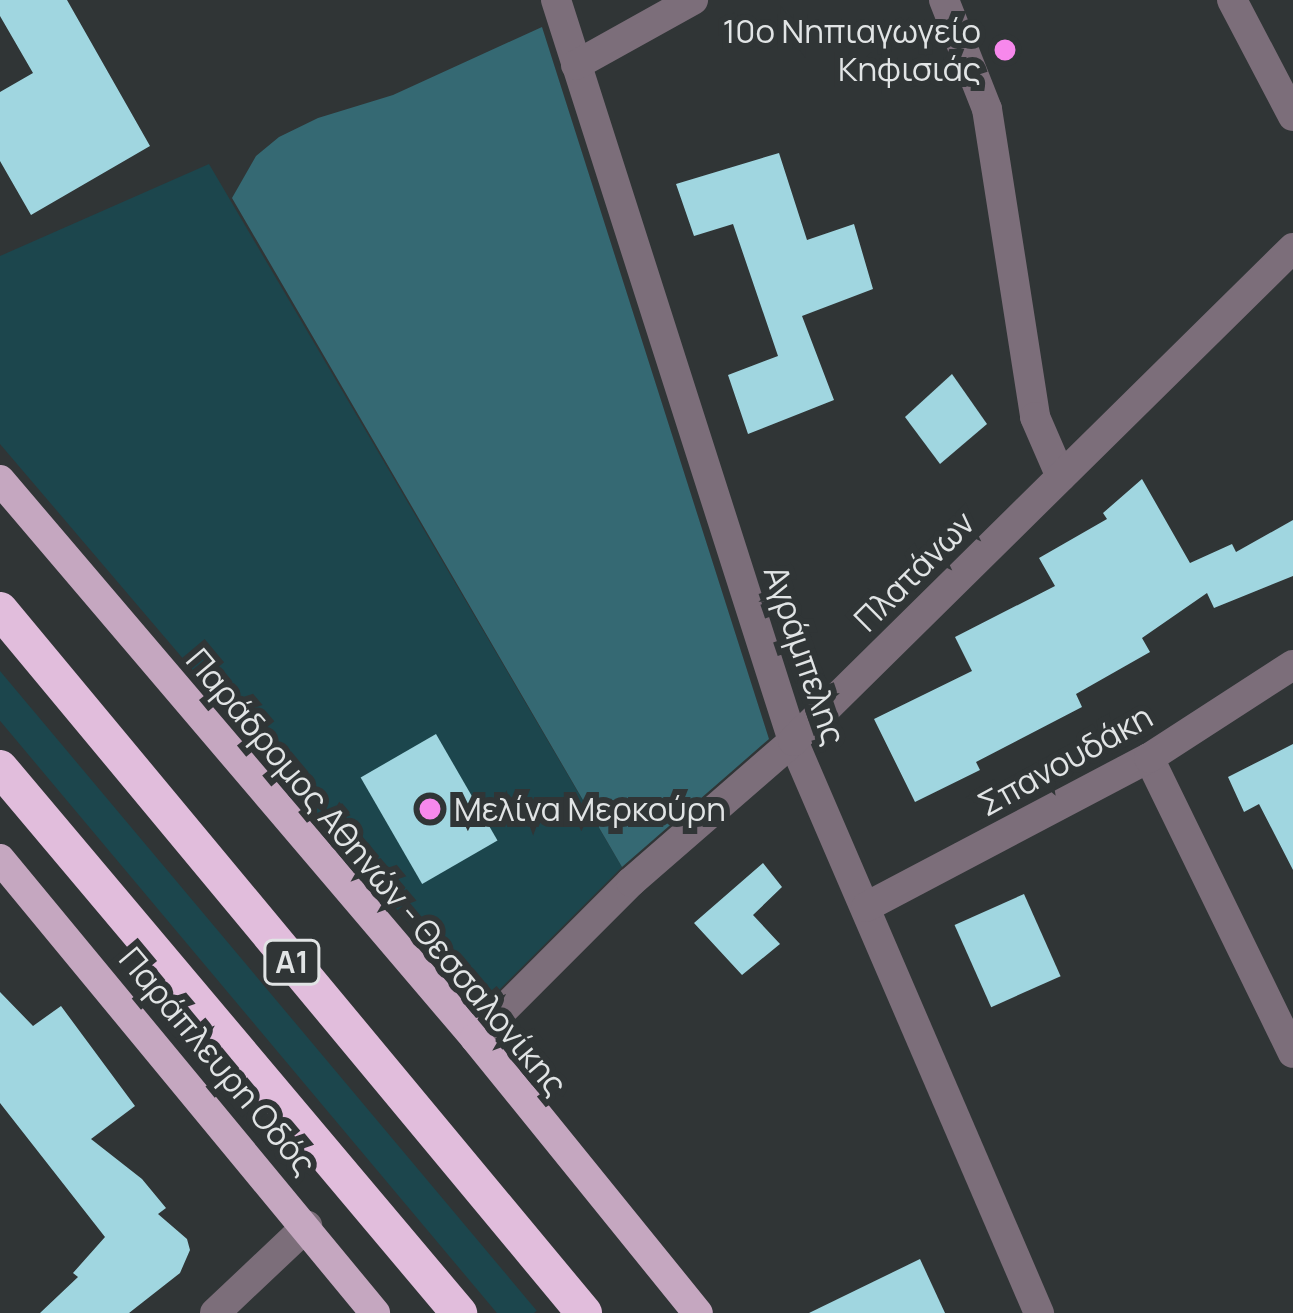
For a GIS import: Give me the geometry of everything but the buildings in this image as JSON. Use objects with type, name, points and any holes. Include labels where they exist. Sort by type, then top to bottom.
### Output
[{"type":"highway","name":"Α1","points":[[0,610],[584,1313]]},
{"type":"highway","points":[[0,768],[459,1313]]},
{"type":"main road","name":"Παράδρομος Αθηνών - Θεσσαλονίκης","points":[[0,480],[475,1038],[698,1313]]},
{"type":"main road","name":"Παράπλευρη Οδός","points":[[0,859],[375,1313]]},
{"type":"street","name":"Αγράμπελης","points":[[556,0],[794,741],[1039,1313]]},
{"type":"street","points":[[576,65],[693,0]]},
{"type":"street","points":[[944,0],[987,109],[1035,417],[1061,477]]},
{"type":"street","points":[[1232,0],[1293,116]]},
{"type":"street","name":"Πλατάνων","points":[[475,1038],[632,883],[794,741],[1293,248]]},
{"type":"street","name":"Σπανουδάκη","points":[[866,907],[1149,758],[1293,665]]},
{"type":"street","points":[[1149,758],[1293,1053]]},
{"type":"street","points":[[215,1313],[307,1226]]},
{"type":"shaded area","points":[[542,27],[769,739],[622,867],[232,198],[256,156],[279,137],[318,118],[393,95]]},
{"type":"shaded area","points":[[209,164],[622,867],[481,1008],[0,444],[0,256]]},
{"type":"shaded area","points":[[0,671],[537,1311],[497,1313],[0,721]]},
{"type":"place","name":"10ο Νηπιαγωγείο Κηφισιάς","points":[[1005,50]]},
{"type":"place","name":"Μελίνα Μερκούρη","points":[[430,809]]}]
